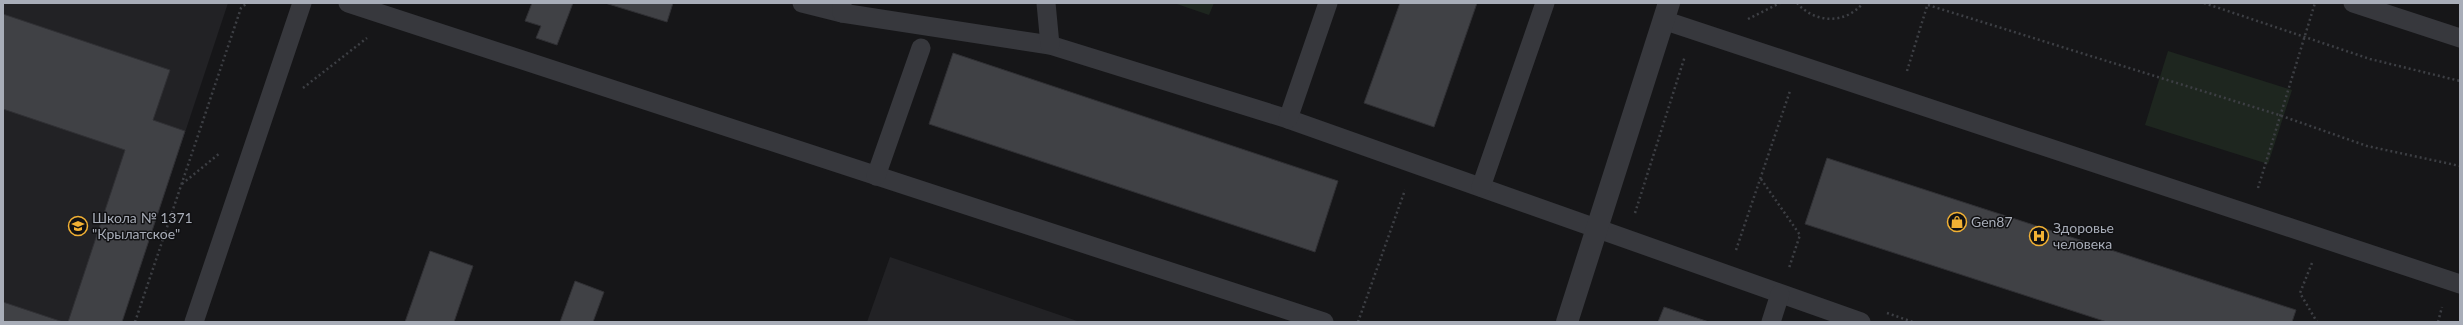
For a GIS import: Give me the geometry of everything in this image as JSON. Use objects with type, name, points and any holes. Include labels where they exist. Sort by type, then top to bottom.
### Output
[{"type":"street","points":[[1567,322],[1598,229],[1666,11]]},
{"type":"lane","points":[[194,322],[302,3]]},
{"type":"lane","points":[[348,3],[1324,322]]},
{"type":"lane","points":[[802,3],[842,8],[1050,46],[1288,119],[1861,322]]},
{"type":"lane","points":[[1046,3],[1050,46]]},
{"type":"lane","points":[[1288,119],[1328,3]]},
{"type":"lane","points":[[1481,187],[1546,3]]},
{"type":"lane","points":[[2354,3],[2460,38]]},
{"type":"lane","points":[[1666,11],[1694,29],[2460,284]]},
{"type":"lane","points":[[876,176],[921,48]]},
{"type":"lane","points":[[1770,322],[1780,294]]},
{"type":"path","points":[[135,322],[241,8],[247,3]]},
{"type":"path","points":[[1797,3],[1804,11],[1821,19],[1840,19],[1857,10],[1863,3]]},
{"type":"path","points":[[2204,3],[2370,59],[2460,81]]},
{"type":"path","points":[[2250,213],[2303,36],[2315,3]]},
{"type":"path","points":[[1898,98],[1928,4],[2279,114],[2367,146],[2460,166]]},
{"type":"path","points":[[1627,238],[1694,29]]},
{"type":"path","points":[[1728,275],[1798,64]]},
{"type":"path","points":[[1358,322],[1414,163]]},
{"type":"path","points":[[1760,179],[1800,235],[1788,271]]},
{"type":"path","points":[[2317,322],[2300,293],[2322,237]]},
{"type":"shaded area","name":"Школа № 1371 \"Крылатское\"","points":[[3,3],[228,3],[122,322],[3,322]]},
{"type":"shaded area","points":[[1174,3],[1214,3],[1209,15]]},
{"type":"shaded area","points":[[2168,51],[2292,90],[2268,164],[2145,125]]},
{"type":"shaded area","points":[[890,257],[1080,322],[867,322]]},
{"type":"building","points":[[532,3],[573,3],[557,45],[536,38],[541,26],[525,21]]},
{"type":"building","points":[[605,3],[673,3],[667,22]]},
{"type":"building","points":[[1400,3],[1477,3],[1434,127],[1364,103]]},
{"type":"building","points":[[3,14],[170,70],[153,120],[185,131],[122,322],[68,322],[125,150],[3,109]]},
{"type":"building","points":[[953,53],[1338,181],[1315,252],[929,124]]},
{"type":"building","points":[[1827,158],[2296,310],[2292,322],[2107,322],[1805,224]]},
{"type":"building","points":[[430,251],[473,266],[454,322],[405,322]]},
{"type":"building","points":[[575,281],[604,292],[593,322],[560,322]]},
{"type":"building","points":[[3,302],[63,322],[3,322]]},
{"type":"building","points":[[1664,307],[1709,322],[1658,322]]},
{"type":"place","name":"Gen87","points":[[1957,222]]},
{"type":"place","name":"Школа № 1371 \"Крылатское\"","points":[[78,226]]},
{"type":"place","name":"Здоровье человека","points":[[2039,236]]}]
